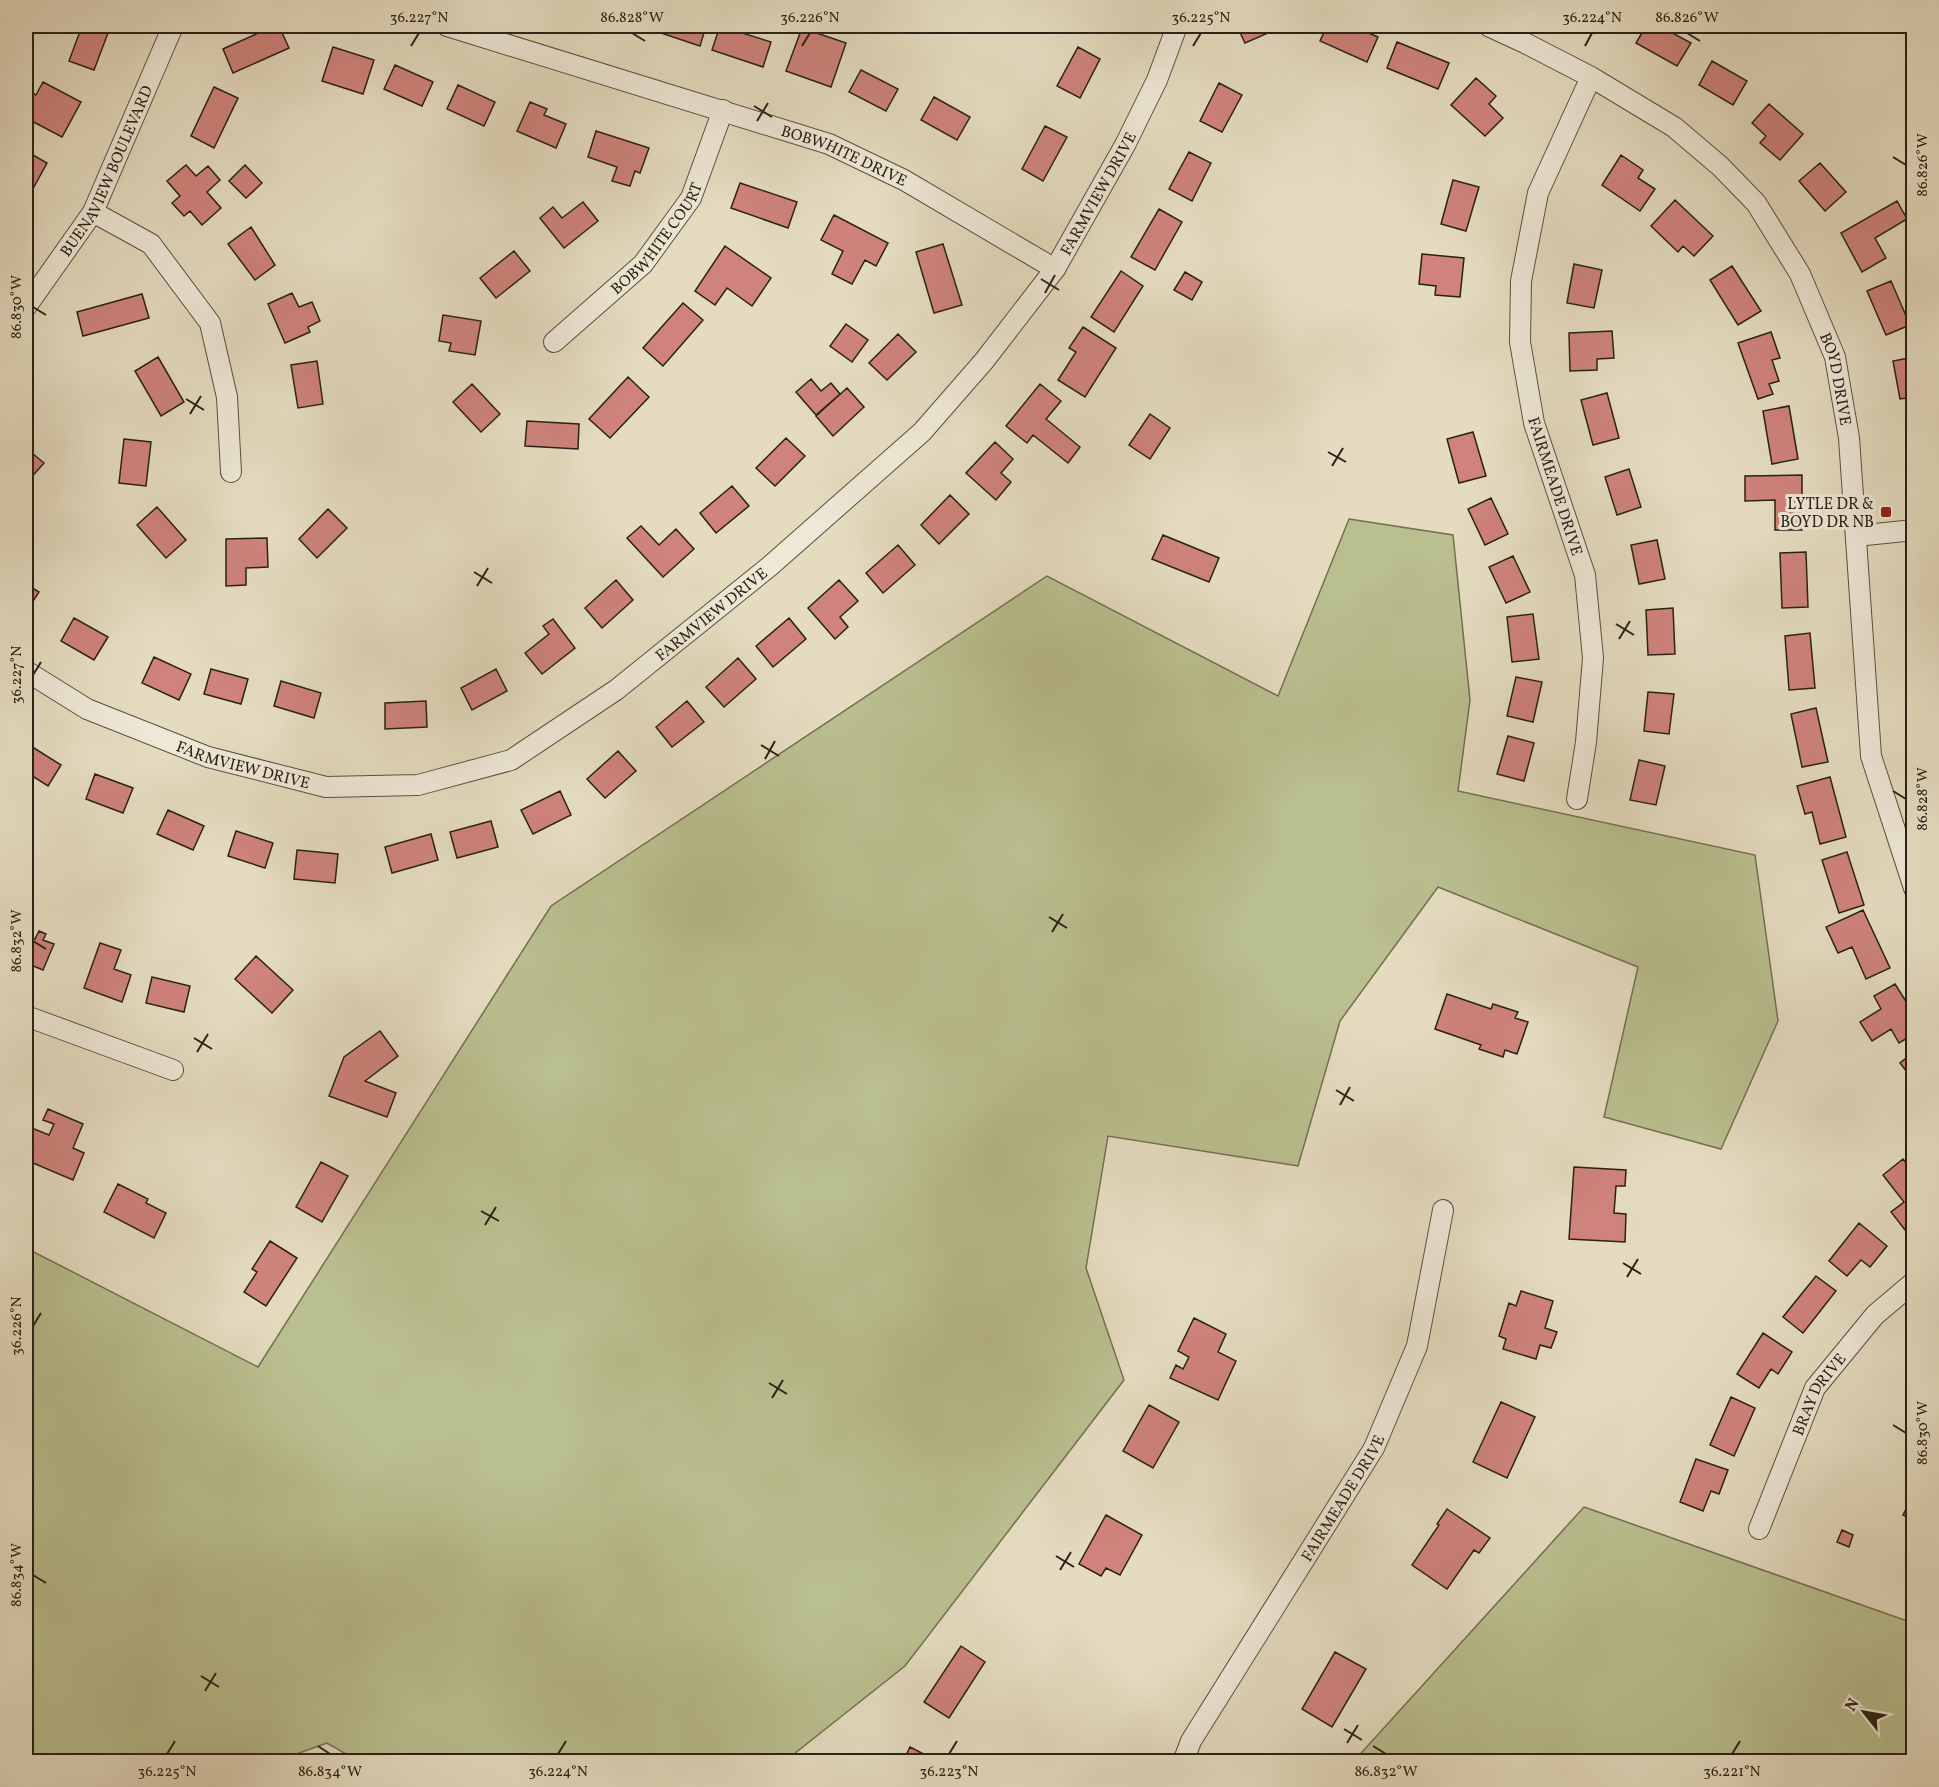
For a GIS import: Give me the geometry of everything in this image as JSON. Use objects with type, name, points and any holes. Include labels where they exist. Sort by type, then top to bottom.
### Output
[{"type":"street","name":"BUENAVIEW BOULEVARD","points":[[26,307],[93,212],[173,26]]},
{"type":"street","name":"BOBWHITE DRIVE","points":[[447,26],[829,144],[904,180],[1055,269]]},
{"type":"street","name":"FARMVIEW DRIVE","points":[[26,671],[87,709],[208,757],[326,787],[418,785],[511,760],[616,690],[770,566],[922,432],[984,361],[1055,269],[1125,145],[1157,80],[1177,26]]},
{"type":"street","name":"BOYD DRIVE","points":[[1488,26],[1591,77],[1674,127],[1720,166],[1756,203],[1800,274],[1835,357],[1849,438],[1871,756],[1914,888]]},
{"type":"street","name":"FAIRMEADE DRIVE","points":[[1577,799],[1586,742],[1593,657],[1586,575],[1534,423],[1520,342],[1521,281],[1538,194],[1591,77]]},
{"type":"street","name":"BOBWHITE COURT","points":[[554,342],[643,264],[691,198],[723,110]]},
{"type":"street","points":[[93,212],[151,244],[210,323],[227,397],[231,472]]},
{"type":"street","points":[[1856,536],[1914,530]]},
{"type":"street","points":[[26,1016],[173,1070]]},
{"type":"street","name":"FAIRMEADE DRIVE","points":[[1183,1761],[1191,1741],[1374,1448],[1417,1346],[1443,1210]]},
{"type":"street","name":"BRAY DRIVE","points":[[1759,1529],[1815,1388],[1875,1315],[1914,1282]]},
{"type":"green space","points":[[1349,519],[1453,535],[1470,700],[1458,791],[1755,855],[1778,1021],[1721,1149],[1604,1117],[1638,967],[1438,887],[1340,1021],[1298,1166],[1108,1136],[1086,1268],[1124,1380],[905,1666],[785,1761],[360,1762],[327,1743],[277,1761],[26,1761],[26,1248],[258,1367],[551,906],[1047,576],[1278,696]]},
{"type":"green space","points":[[1584,1507],[1913,1623],[1913,1761],[1354,1761]]},
{"type":"building","points":[[82,26],[108,33],[94,70],[69,61]]},
{"type":"building","points":[[274,26],[279,26],[289,48],[233,73],[223,49]]},
{"type":"building","points":[[643,26],[706,26],[700,46]]},
{"type":"building","points":[[720,26],[771,42],[763,67],[712,50]]},
{"type":"building","points":[[1237,26],[1284,26],[1245,43]]},
{"type":"building","points":[[1327,26],[1352,26],[1378,37],[1367,62],[1320,41]]},
{"type":"building","points":[[1646,26],[1660,26],[1691,43],[1677,66],[1636,43]]},
{"type":"building","points":[[802,28],[846,43],[831,87],[786,71]]},
{"type":"building","points":[[1397,42],[1449,63],[1438,89],[1387,68]]},
{"type":"building","points":[[333,47],[374,60],[363,94],[322,81]]},
{"type":"building","points":[[1078,47],[1100,59],[1080,98],[1057,86]]},
{"type":"building","points":[[1712,61],[1747,81],[1733,105],[1699,85]]},
{"type":"building","points":[[395,65],[433,82],[422,106],[384,89]]},
{"type":"building","points":[[861,70],[898,89],[886,111],[849,92]]},
{"type":"building","points":[[1476,78],[1496,96],[1489,104],[1503,118],[1485,136],[1451,105]]},
{"type":"building","points":[[43,82],[81,102],[62,137],[26,118],[27,90],[36,95]]},
{"type":"building","points":[[1219,83],[1242,95],[1222,132],[1200,121]]},
{"type":"building","points":[[458,85],[495,102],[484,126],[447,109]]},
{"type":"building","points":[[214,87],[238,98],[214,148],[191,136]]},
{"type":"building","points":[[934,97],[970,117],[957,140],[921,120]]},
{"type":"building","points":[[530,102],[547,109],[544,115],[566,124],[556,148],[517,131]]},
{"type":"building","points":[[1769,104],[1803,134],[1780,160],[1760,143],[1766,136],[1752,123]]},
{"type":"building","points":[[1045,126],[1067,137],[1043,181],[1022,169]]},
{"type":"building","points":[[596,131],[649,148],[640,173],[635,171],[630,186],[612,181],[617,167],[588,157]]},
{"type":"building","points":[[26,151],[47,163],[29,196],[26,194]]},
{"type":"building","points":[[1189,152],[1211,163],[1192,201],[1169,189]]},
{"type":"building","points":[[1621,155],[1643,170],[1638,178],[1655,189],[1640,211],[1602,185]]},
{"type":"building","points":[[1820,163],[1846,192],[1825,211],[1799,181]]},
{"type":"building","points":[[186,165],[196,176],[208,166],[220,180],[207,192],[221,208],[202,225],[190,211],[184,216],[172,203],[180,196],[167,181]]},
{"type":"building","points":[[245,165],[262,183],[246,198],[229,181]]},
{"type":"building","points":[[1453,180],[1479,187],[1466,231],[1441,224]]},
{"type":"building","points":[[740,183],[797,202],[788,228],[731,208]]},
{"type":"building","points":[[1675,200],[1713,236],[1694,256],[1683,246],[1678,252],[1651,226]]},
{"type":"building","points":[[1897,201],[1907,219],[1875,238],[1886,258],[1862,272],[1841,233]]},
{"type":"building","points":[[583,202],[598,221],[564,248],[540,218],[553,207],[562,218]]},
{"type":"building","points":[[1159,209],[1182,222],[1155,270],[1131,257]]},
{"type":"building","points":[[834,215],[888,243],[876,266],[865,260],[852,284],[832,274],[843,251],[821,240]]},
{"type":"building","points":[[251,227],[275,265],[255,280],[228,244]]},
{"type":"building","points":[[943,244],[962,305],[934,313],[916,252]]},
{"type":"building","points":[[725,246],[771,278],[752,306],[727,288],[715,305],[695,291]]},
{"type":"building","points":[[514,251],[530,271],[496,298],[480,278]]},
{"type":"building","points":[[1422,254],[1464,258],[1460,297],[1435,295],[1436,286],[1419,284]]},
{"type":"building","points":[[1574,264],[1602,270],[1594,308],[1567,303]]},
{"type":"building","points":[[1732,266],[1761,311],[1738,325],[1710,280]]},
{"type":"building","points":[[1121,271],[1143,286],[1114,332],[1091,317]]},
{"type":"building","points":[[1185,272],[1202,282],[1192,300],[1174,290]]},
{"type":"building","points":[[1891,281],[1910,325],[1886,335],[1867,291]]},
{"type":"building","points":[[292,293],[299,307],[312,302],[320,321],[308,327],[310,332],[285,343],[268,304]]},
{"type":"building","points":[[142,294],[149,318],[83,336],[77,312]]},
{"type":"building","points":[[683,303],[703,320],[663,366],[643,348]]},
{"type":"building","points":[[443,315],[481,321],[475,355],[449,351],[451,343],[439,341]]},
{"type":"building","points":[[846,324],[868,340],[852,362],[830,346]]},
{"type":"building","points":[[1083,327],[1116,348],[1085,397],[1058,380],[1076,352],[1069,348]]},
{"type":"building","points":[[1612,331],[1614,358],[1597,359],[1597,370],[1570,371],[1569,333]]},
{"type":"building","points":[[1771,332],[1780,358],[1772,360],[1779,381],[1769,384],[1773,394],[1758,399],[1738,343]]},
{"type":"building","points":[[898,334],[916,352],[887,380],[869,363]]},
{"type":"building","points":[[158,357],[184,402],[161,416],[135,371]]},
{"type":"building","points":[[1914,357],[1914,397],[1900,399],[1893,361]]},
{"type":"building","points":[[317,361],[323,404],[298,408],[291,365]]},
{"type":"building","points":[[628,377],[649,397],[610,438],[589,419]]},
{"type":"building","points":[[811,379],[821,391],[831,383],[840,394],[816,415],[796,392]]},
{"type":"building","points":[[472,384],[500,414],[481,432],[453,402]]},
{"type":"building","points":[[1040,384],[1061,401],[1046,419],[1080,447],[1068,463],[1033,435],[1027,443],[1006,426]]},
{"type":"building","points":[[847,388],[864,407],[833,436],[816,416]]},
{"type":"building","points":[[1607,393],[1619,438],[1593,445],[1581,400]]},
{"type":"building","points":[[1789,406],[1798,459],[1772,464],[1763,411]]},
{"type":"building","points":[[1150,414],[1170,428],[1150,459],[1129,445]]},
{"type":"building","points":[[527,421],[579,424],[578,449],[525,446]]},
{"type":"building","points":[[1473,432],[1486,476],[1459,483],[1447,439]]},
{"type":"building","points":[[786,438],[805,456],[775,486],[756,468]]},
{"type":"building","points":[[124,439],[151,442],[146,486],[119,483]]},
{"type":"building","points":[[995,442],[1013,459],[1001,473],[1011,482],[996,500],[966,473]]},
{"type":"building","points":[[26,448],[44,463],[29,480],[26,477]]},
{"type":"building","points":[[1629,469],[1641,507],[1617,515],[1605,477]]},
{"type":"building","points":[[1802,475],[1802,530],[1775,530],[1775,500],[1745,501],[1745,476]]},
{"type":"building","points":[[732,486],[749,506],[716,533],[700,513]]},
{"type":"building","points":[[950,495],[969,514],[939,544],[921,525]]},
{"type":"building","points":[[1491,498],[1508,534],[1485,545],[1468,509]]},
{"type":"building","points":[[157,507],[186,540],[166,558],[137,525]]},
{"type":"building","points":[[328,509],[347,528],[317,558],[299,539]]},
{"type":"building","points":[[641,526],[659,545],[676,529],[694,549],[663,577],[627,538]]},
{"type":"building","points":[[1163,535],[1219,558],[1209,582],[1152,559]]},
{"type":"building","points":[[267,538],[268,567],[246,568],[246,585],[226,586],[226,539]]},
{"type":"building","points":[[1657,540],[1665,579],[1639,584],[1631,545]]},
{"type":"building","points":[[898,545],[915,565],[883,593],[866,573]]},
{"type":"building","points":[[1806,552],[1808,607],[1782,608],[1780,553]]},
{"type":"building","points":[[1513,556],[1530,592],[1506,603],[1489,567]]},
{"type":"building","points":[[616,580],[633,600],[602,628],[585,608]]},
{"type":"building","points":[[839,580],[858,601],[840,617],[848,627],[835,639],[808,608]]},
{"type":"building","points":[[26,584],[39,592],[26,612]]},
{"type":"building","points":[[1673,608],[1675,654],[1648,655],[1646,610]]},
{"type":"building","points":[[1533,614],[1539,659],[1512,662],[1507,617]]},
{"type":"building","points":[[74,618],[108,637],[94,660],[61,641]]},
{"type":"building","points":[[789,618],[806,639],[773,667],[756,646]]},
{"type":"building","points":[[553,619],[575,648],[542,674],[525,653],[549,634],[543,626]]},
{"type":"building","points":[[1810,633],[1815,688],[1789,690],[1785,636]]},
{"type":"building","points":[[154,657],[191,674],[179,700],[142,683]]},
{"type":"building","points":[[738,658],[756,679],[724,707],[706,687]]},
{"type":"building","points":[[211,669],[248,679],[241,704],[204,694]]},
{"type":"building","points":[[496,669],[507,691],[472,710],[461,688]]},
{"type":"building","points":[[1516,677],[1542,682],[1533,722],[1507,716]]},
{"type":"building","points":[[281,681],[321,693],[314,718],[274,706]]},
{"type":"building","points":[[1648,692],[1674,694],[1669,734],[1644,731]]},
{"type":"building","points":[[426,701],[427,727],[385,729],[385,703]]},
{"type":"building","points":[[687,701],[704,722],[672,747],[656,727]]},
{"type":"building","points":[[1816,708],[1828,762],[1802,767],[1791,714]]},
{"type":"building","points":[[1508,736],[1534,743],[1524,781],[1497,774]]},
{"type":"building","points":[[26,743],[61,765],[48,786],[26,772]]},
{"type":"building","points":[[618,751],[636,771],[605,798],[587,779]]},
{"type":"building","points":[[1639,760],[1665,766],[1656,805],[1630,800]]},
{"type":"building","points":[[95,774],[133,788],[123,813],[86,799]]},
{"type":"building","points":[[1830,777],[1846,837],[1820,844],[1812,812],[1805,814],[1797,786]]},
{"type":"building","points":[[560,791],[571,815],[533,834],[521,810]]},
{"type":"building","points":[[168,810],[204,826],[193,850],[157,834]]},
{"type":"building","points":[[491,821],[498,847],[457,858],[450,832]]},
{"type":"building","points":[[236,831],[273,843],[265,868],[228,856]]},
{"type":"building","points":[[431,834],[438,860],[392,873],[385,847]]},
{"type":"building","points":[[297,850],[338,854],[335,883],[294,879]]},
{"type":"building","points":[[1847,852],[1864,905],[1839,913],[1822,860]]},
{"type":"building","points":[[1863,910],[1890,968],[1866,979],[1852,947],[1838,953],[1826,927]]},
{"type":"building","points":[[39,931],[46,934],[43,940],[54,944],[43,970],[26,963],[26,935],[35,939]]},
{"type":"building","points":[[100,943],[121,950],[114,969],[131,975],[122,1002],[84,988]]},
{"type":"building","points":[[256,956],[293,990],[272,1013],[235,979]]},
{"type":"building","points":[[152,977],[190,986],[184,1012],[146,1003]]},
{"type":"building","points":[[1895,984],[1914,1014],[1914,1034],[1899,1043],[1891,1029],[1872,1041],[1860,1022],[1881,1009],[1874,996]]},
{"type":"building","points":[[1447,994],[1491,1009],[1493,1004],[1518,1012],[1515,1018],[1528,1022],[1517,1054],[1505,1050],[1503,1057],[1479,1049],[1481,1045],[1435,1029]]},
{"type":"building","points":[[380,1031],[398,1056],[365,1081],[396,1093],[387,1117],[329,1096],[344,1057]]},
{"type":"building","points":[[1914,1052],[1914,1081],[1900,1063]]},
{"type":"building","points":[[48,1109],[83,1124],[73,1148],[84,1153],[73,1180],[26,1160],[27,1126],[49,1135],[54,1124],[43,1120]]},
{"type":"building","points":[[1903,1159],[1911,1169],[1914,1167],[1914,1231],[1909,1235],[1891,1212],[1904,1202],[1883,1175]]},
{"type":"building","points":[[321,1162],[348,1176],[322,1222],[296,1207]]},
{"type":"building","points":[[1574,1167],[1626,1170],[1625,1186],[1616,1186],[1614,1213],[1626,1214],[1625,1242],[1569,1239]]},
{"type":"building","points":[[118,1184],[148,1199],[146,1203],[166,1213],[154,1238],[104,1212]]},
{"type":"building","points":[[1859,1223],[1887,1246],[1870,1267],[1861,1260],[1847,1276],[1829,1261]]},
{"type":"building","points":[[270,1241],[297,1258],[266,1306],[244,1292],[257,1272],[252,1269]]},
{"type":"building","points":[[1816,1276],[1836,1291],[1803,1333],[1783,1317]]},
{"type":"building","points":[[1521,1291],[1553,1301],[1545,1328],[1557,1332],[1551,1348],[1540,1345],[1536,1359],[1503,1349],[1506,1339],[1499,1336],[1509,1303],[1516,1306]]},
{"type":"building","points":[[1194,1318],[1226,1334],[1218,1352],[1236,1361],[1218,1400],[1170,1378],[1176,1365],[1183,1369],[1189,1357],[1178,1351]]},
{"type":"building","points":[[1763,1333],[1792,1352],[1778,1374],[1771,1369],[1759,1388],[1737,1374]]},
{"type":"building","points":[[1731,1397],[1755,1408],[1734,1456],[1710,1445]]},
{"type":"building","points":[[1501,1402],[1535,1417],[1507,1478],[1473,1462]]},
{"type":"building","points":[[1149,1405],[1179,1422],[1153,1468],[1123,1451]]},
{"type":"building","points":[[1696,1459],[1728,1470],[1719,1494],[1711,1491],[1703,1511],[1680,1502]]},
{"type":"building","points":[[1912,1498],[1914,1499],[1914,1521],[1903,1515]]},
{"type":"building","points":[[1447,1509],[1490,1538],[1479,1553],[1474,1550],[1447,1589],[1412,1565]]},
{"type":"building","points":[[1106,1515],[1142,1535],[1120,1575],[1106,1568],[1101,1576],[1079,1564]]},
{"type":"building","points":[[1842,1530],[1853,1535],[1849,1547],[1837,1542]]},
{"type":"building","points":[[961,1646],[985,1662],[949,1718],[924,1702]]},
{"type":"building","points":[[1335,1652],[1366,1669],[1332,1727],[1302,1709]]},
{"type":"building","points":[[910,1747],[939,1762],[903,1762]]},
{"type":"place","name":"LYTLE DR & BOYD DR NB","points":[[1886,512]]}]
